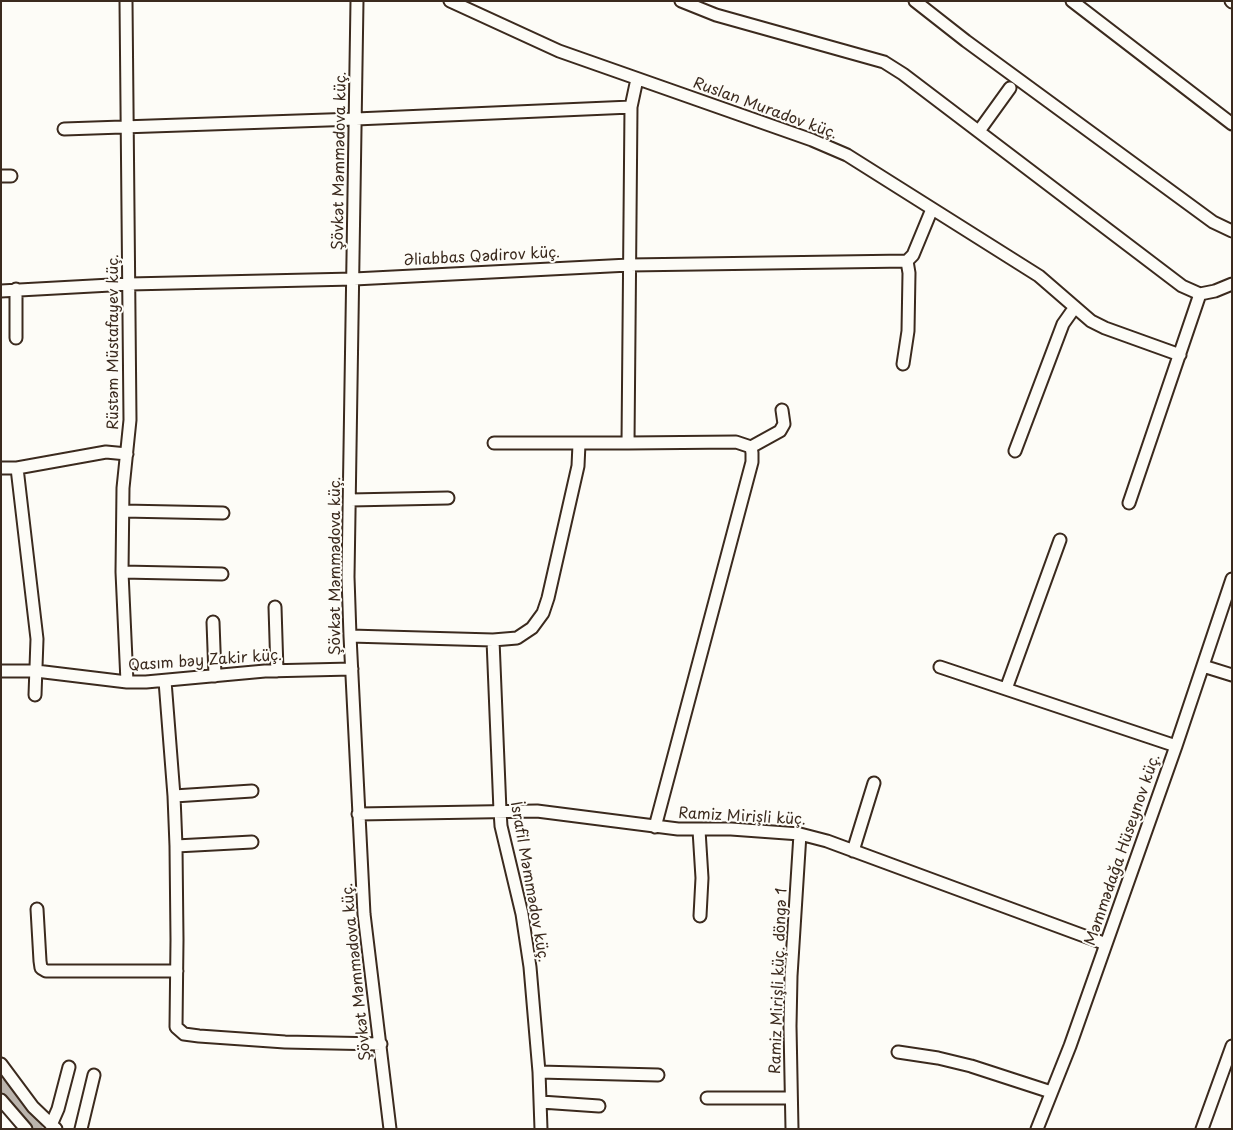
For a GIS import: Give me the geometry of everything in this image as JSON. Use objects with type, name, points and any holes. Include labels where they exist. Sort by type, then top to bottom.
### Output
[{"type":"street","name":"Rüstəm Müstafayev küç.","points":[[126,1],[130,420],[122,511],[122,572],[127,682]]},
{"type":"street","name":"Şövkət Məmmədova küç.","points":[[357,1],[348,577],[364,914],[390,1129]]},
{"type":"street","name":"Ruslan Muradov küç.","points":[[450,1],[559,51],[825,145],[860,163],[1039,276],[1091,320],[1105,328],[1180,355]]},
{"type":"street","points":[[681,1],[708,12],[884,62],[904,74],[1182,286],[1200,294],[1215,291],[1232,284]]},
{"type":"street","points":[[916,1],[966,41],[1213,222],[1232,231]]},
{"type":"street","points":[[1072,1],[1232,124]]},
{"type":"street","points":[[628,443],[631,107],[637,79]]},
{"type":"street","points":[[979,131],[1010,88]]},
{"type":"street","points":[[64,129],[631,107]]},
{"type":"street","points":[[903,364],[908,331],[909,273],[906,261],[913,256],[932,209]]},
{"type":"street","name":"Əliabbas Qədirov küç.","points":[[1,291],[129,284],[354,279],[629,265],[906,261]]},
{"type":"street","points":[[16,289],[16,338]]},
{"type":"street","points":[[1129,503],[1200,294]]},
{"type":"street","points":[[1014,451],[1063,324],[1075,307]]},
{"type":"street","points":[[494,443],[736,442],[751,447],[780,431],[784,424],[782,410]]},
{"type":"street","points":[[350,636],[493,640],[517,638],[532,628],[543,613],[548,598],[578,466],[579,444]]},
{"type":"street","points":[[655,827],[752,462],[751,447]]},
{"type":"street","points":[[1,468],[17,468],[106,452],[127,454]]},
{"type":"street","points":[[17,468],[37,639],[35,694]]},
{"type":"street","points":[[350,500],[448,498]]},
{"type":"street","points":[[122,511],[224,513]]},
{"type":"street","points":[[1006,689],[1060,540]]},
{"type":"street","points":[[122,572],[222,574]]},
{"type":"street","name":"Məmmədağa Hüseynov küç.","points":[[1037,1129],[1070,1046],[1176,746],[1232,579]]},
{"type":"street","points":[[275,608],[277,671]]},
{"type":"street","points":[[213,622],[215,676]]},
{"type":"street","name":"İsrafil Məmmədov küç.","points":[[493,640],[501,826],[522,914],[530,967],[542,1129]]},
{"type":"street","points":[[1203,666],[1232,675]]},
{"type":"street","points":[[940,667],[1176,746]]},
{"type":"street","name":"Qasım bəy Zakir küç.","points":[[1,671],[36,671],[127,682],[277,671],[352,669]]},
{"type":"street","points":[[165,680],[176,846],[176,1027],[184,1034],[284,1042],[381,1044]]},
{"type":"street","points":[[853,851],[874,783]]},
{"type":"street","points":[[174,796],[252,791]]},
{"type":"street","name":"Ramiz Mirişli küç.","points":[[358,814],[500,810],[537,811],[655,827],[800,834],[826,841],[1106,944]]},
{"type":"street","points":[[699,830],[702,878],[700,916]]},
{"type":"street","name":"Ramiz Mirişli küç. döngə 1","points":[[792,1129],[790,1098],[791,976],[800,834]]},
{"type":"street","points":[[176,846],[252,842]]},
{"type":"street","points":[[37,909],[40,962],[41,968],[46,971],[177,971]]},
{"type":"street","points":[[1202,1129],[1232,1046]]},
{"type":"street","points":[[898,1052],[938,1058],[971,1066],[1052,1092]]},
{"type":"street","points":[[1,1064],[33,1107],[53,1127]]},
{"type":"street","points":[[53,1127],[69,1067]]},
{"type":"street","points":[[539,1072],[658,1075]]},
{"type":"street","points":[[81,1129],[94,1074]]},
{"type":"street","points":[[707,1098],[790,1098]]},
{"type":"street","points":[[1,1100],[26,1129]]},
{"type":"street","points":[[541,1102],[599,1106]]},
{"type":"waterway","points":[[1,1085],[37,1129]]}]
